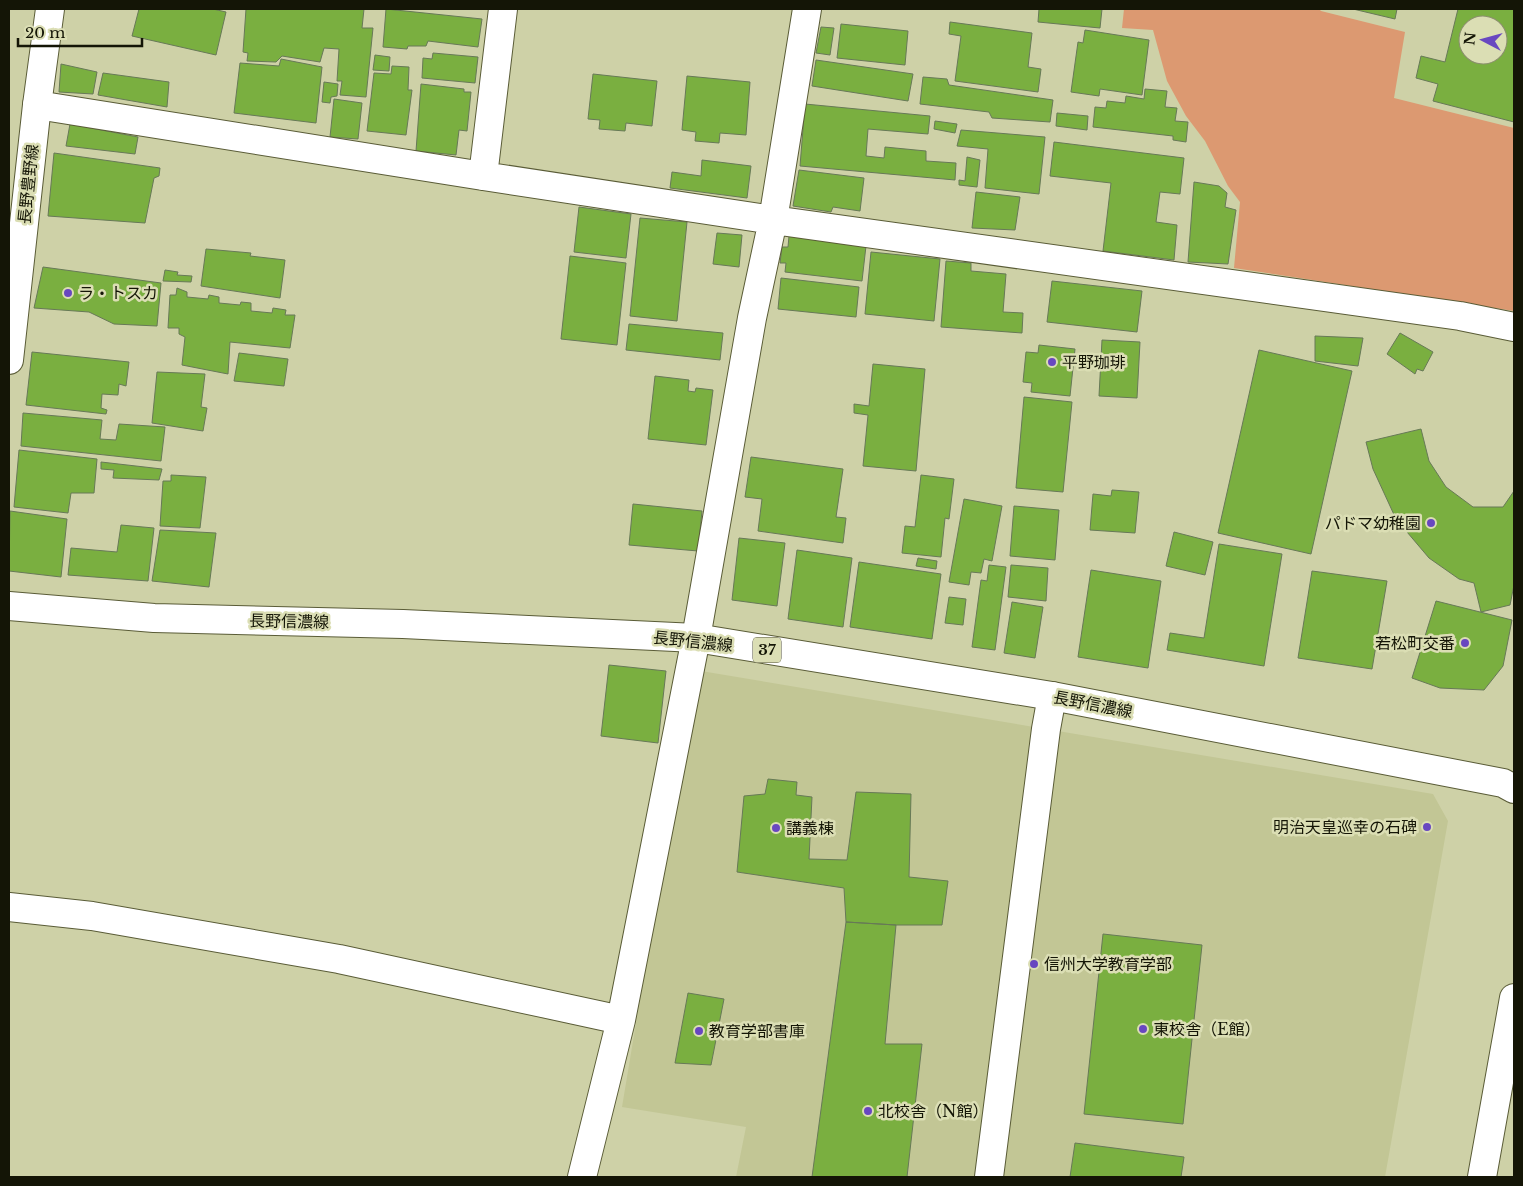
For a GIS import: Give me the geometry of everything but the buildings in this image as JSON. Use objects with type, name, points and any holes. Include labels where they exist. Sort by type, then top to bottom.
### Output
[{"type":"main road","name":"長野豊野線","points":[[9,360],[37,105],[50,9]]},
{"type":"main road","points":[[483,176],[503,9]]},
{"type":"main road","points":[[582,1177],[621,1020],[696,638],[752,318],[772,220],[807,9]]},
{"type":"main road","points":[[37,105],[772,220],[1460,316],[1514,327]]},
{"type":"main road","name":"長野信濃線","points":[[9,606],[154,618],[403,624],[696,638],[1052,696],[1503,783],[1514,789]]},
{"type":"main road","points":[[989,1177],[1046,729],[1052,696]]},
{"type":"main road","points":[[9,907],[92,916],[339,958],[621,1020]]},
{"type":"main road","points":[[1482,1177],[1514,998]]},
{"type":"shaded area","points":[[1124,9],[1319,9],[1405,32],[1394,98],[1514,128],[1514,311],[1234,268],[1240,202],[1228,186],[1205,141],[1186,116],[1167,81],[1153,30],[1122,28]]},
{"type":"shaded area","name":"信州大学教育学部","points":[[695,670],[1433,794],[1448,821],[1385,1177],[736,1177],[746,1127],[622,1107]]},
{"type":"place","name":"ラ・トスカ","points":[[68,293]]},
{"type":"place","name":"平野珈琲","points":[[1052,362]]},
{"type":"place","name":"パドマ幼稚園","points":[[1431,523]]},
{"type":"place","name":"若松町交番","points":[[1465,643]]},
{"type":"place","name":"明治天皇巡幸の石碑","points":[[1427,827]]},
{"type":"place","name":"講義棟","points":[[776,828]]},
{"type":"place","name":"信州大学教育学部","points":[[1034,964]]},
{"type":"place","name":"東校舎（E館）","points":[[1143,1029]]},
{"type":"place","name":"教育学部書庫","points":[[699,1031]]},
{"type":"place","name":"北校舎（N館）","points":[[868,1111]]}]
